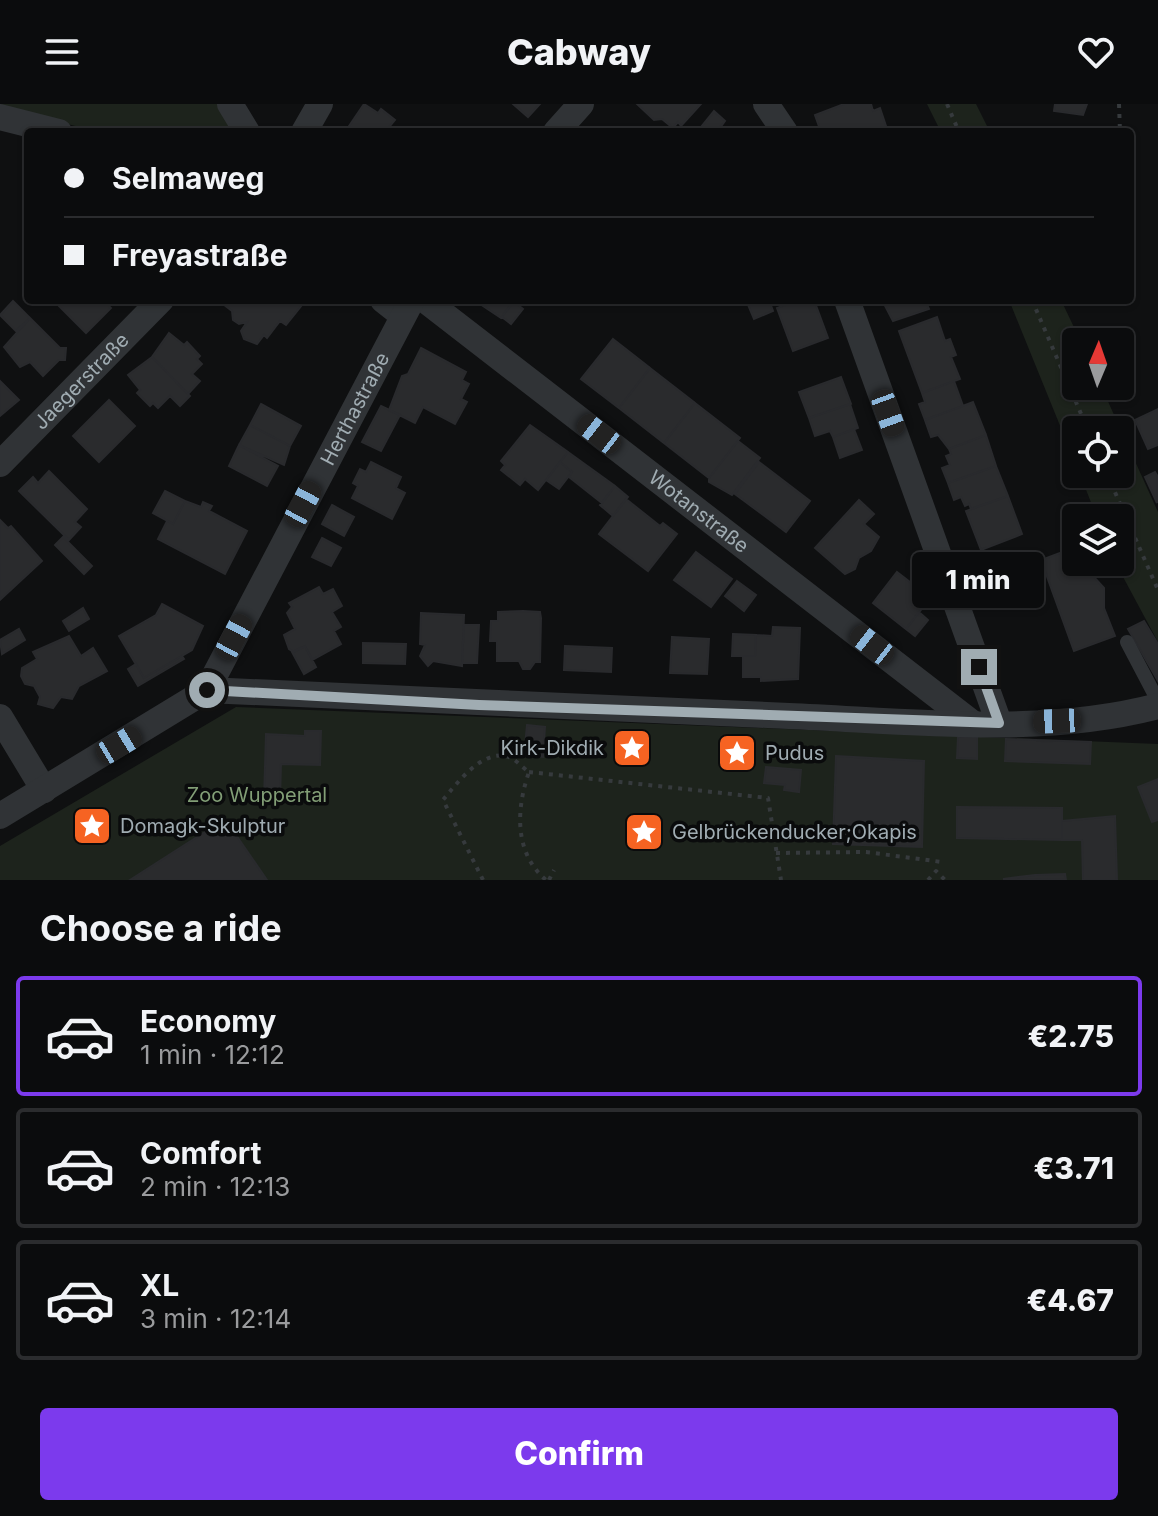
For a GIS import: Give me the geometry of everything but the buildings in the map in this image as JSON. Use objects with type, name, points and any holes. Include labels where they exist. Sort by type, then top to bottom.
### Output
[{"type":"street","points":[[230,104],[245,128]]},
{"type":"street","points":[[306,128],[320,104]]},
{"type":"street","points":[[560,128],[581,104]]},
{"type":"street","points":[[766,104],[782,128]]},
{"type":"street","points":[[0,117],[43,128]]},
{"type":"street","name":"Jaegerstraße","points":[[0,464],[157,304]]},
{"type":"street","name":"Wotanstraße","points":[[430,304],[971,722]]},
{"type":"street","points":[[848,304],[999,723]]},
{"type":"street","name":"Herthastraße","points":[[0,816],[207,690],[399,305]]},
{"type":"street","points":[[207,690],[479,705],[999,723],[1108,718],[1158,704]]},
{"type":"street","points":[[0,717],[44,790]]},
{"type":"lane","points":[[1127,642],[1158,704]]},
{"type":"path","points":[[947,104],[957,128]]},
{"type":"path","points":[[1119,104],[1120,128]]},
{"type":"path","points":[[1034,304],[1082,416]]},
{"type":"path","points":[[1113,488],[1158,590]]},
{"type":"path","points":[[483,880],[443,800],[463,776],[491,756],[509,757],[529,772],[768,798],[781,880]]},
{"type":"path","points":[[529,772],[521,795],[524,849],[535,870],[548,880],[554,870]]},
{"type":"path","points":[[866,852],[867,845]]},
{"type":"path","points":[[776,853],[866,852],[942,862]]},
{"type":"path","points":[[928,880],[936,871],[945,880]]},
{"type":"green space","points":[[0,104],[219,104],[230,128],[83,128],[0,107]]},
{"type":"green space","points":[[927,104],[976,104],[988,128],[939,128]]},
{"type":"green space","points":[[1011,304],[1063,304],[1074,328],[1062,328],[1062,400],[1107,400],[1115,416],[1062,416],[1062,431]]},
{"type":"green space","points":[[1134,459],[1158,512],[1158,642],[1123,576],[1134,576],[1134,504],[1092,504],[1085,488],[1134,488]]},
{"type":"green space","name":"Zoo Wuppertal","points":[[236,707],[1158,744],[1158,880],[0,880],[0,846]]},
{"type":"place","name":"Kirk-Dikdik","points":[[632,748]]},
{"type":"place","name":"Pudus","points":[[737,753]]},
{"type":"place","name":"Domagk-Skulptur","points":[[92,826]]},
{"type":"place","name":"Gelbrückenducker;Okapis","points":[[644,832]]},
{"type":"route","points":[[207,690],[479,705],[999,723],[979,667]]}]
